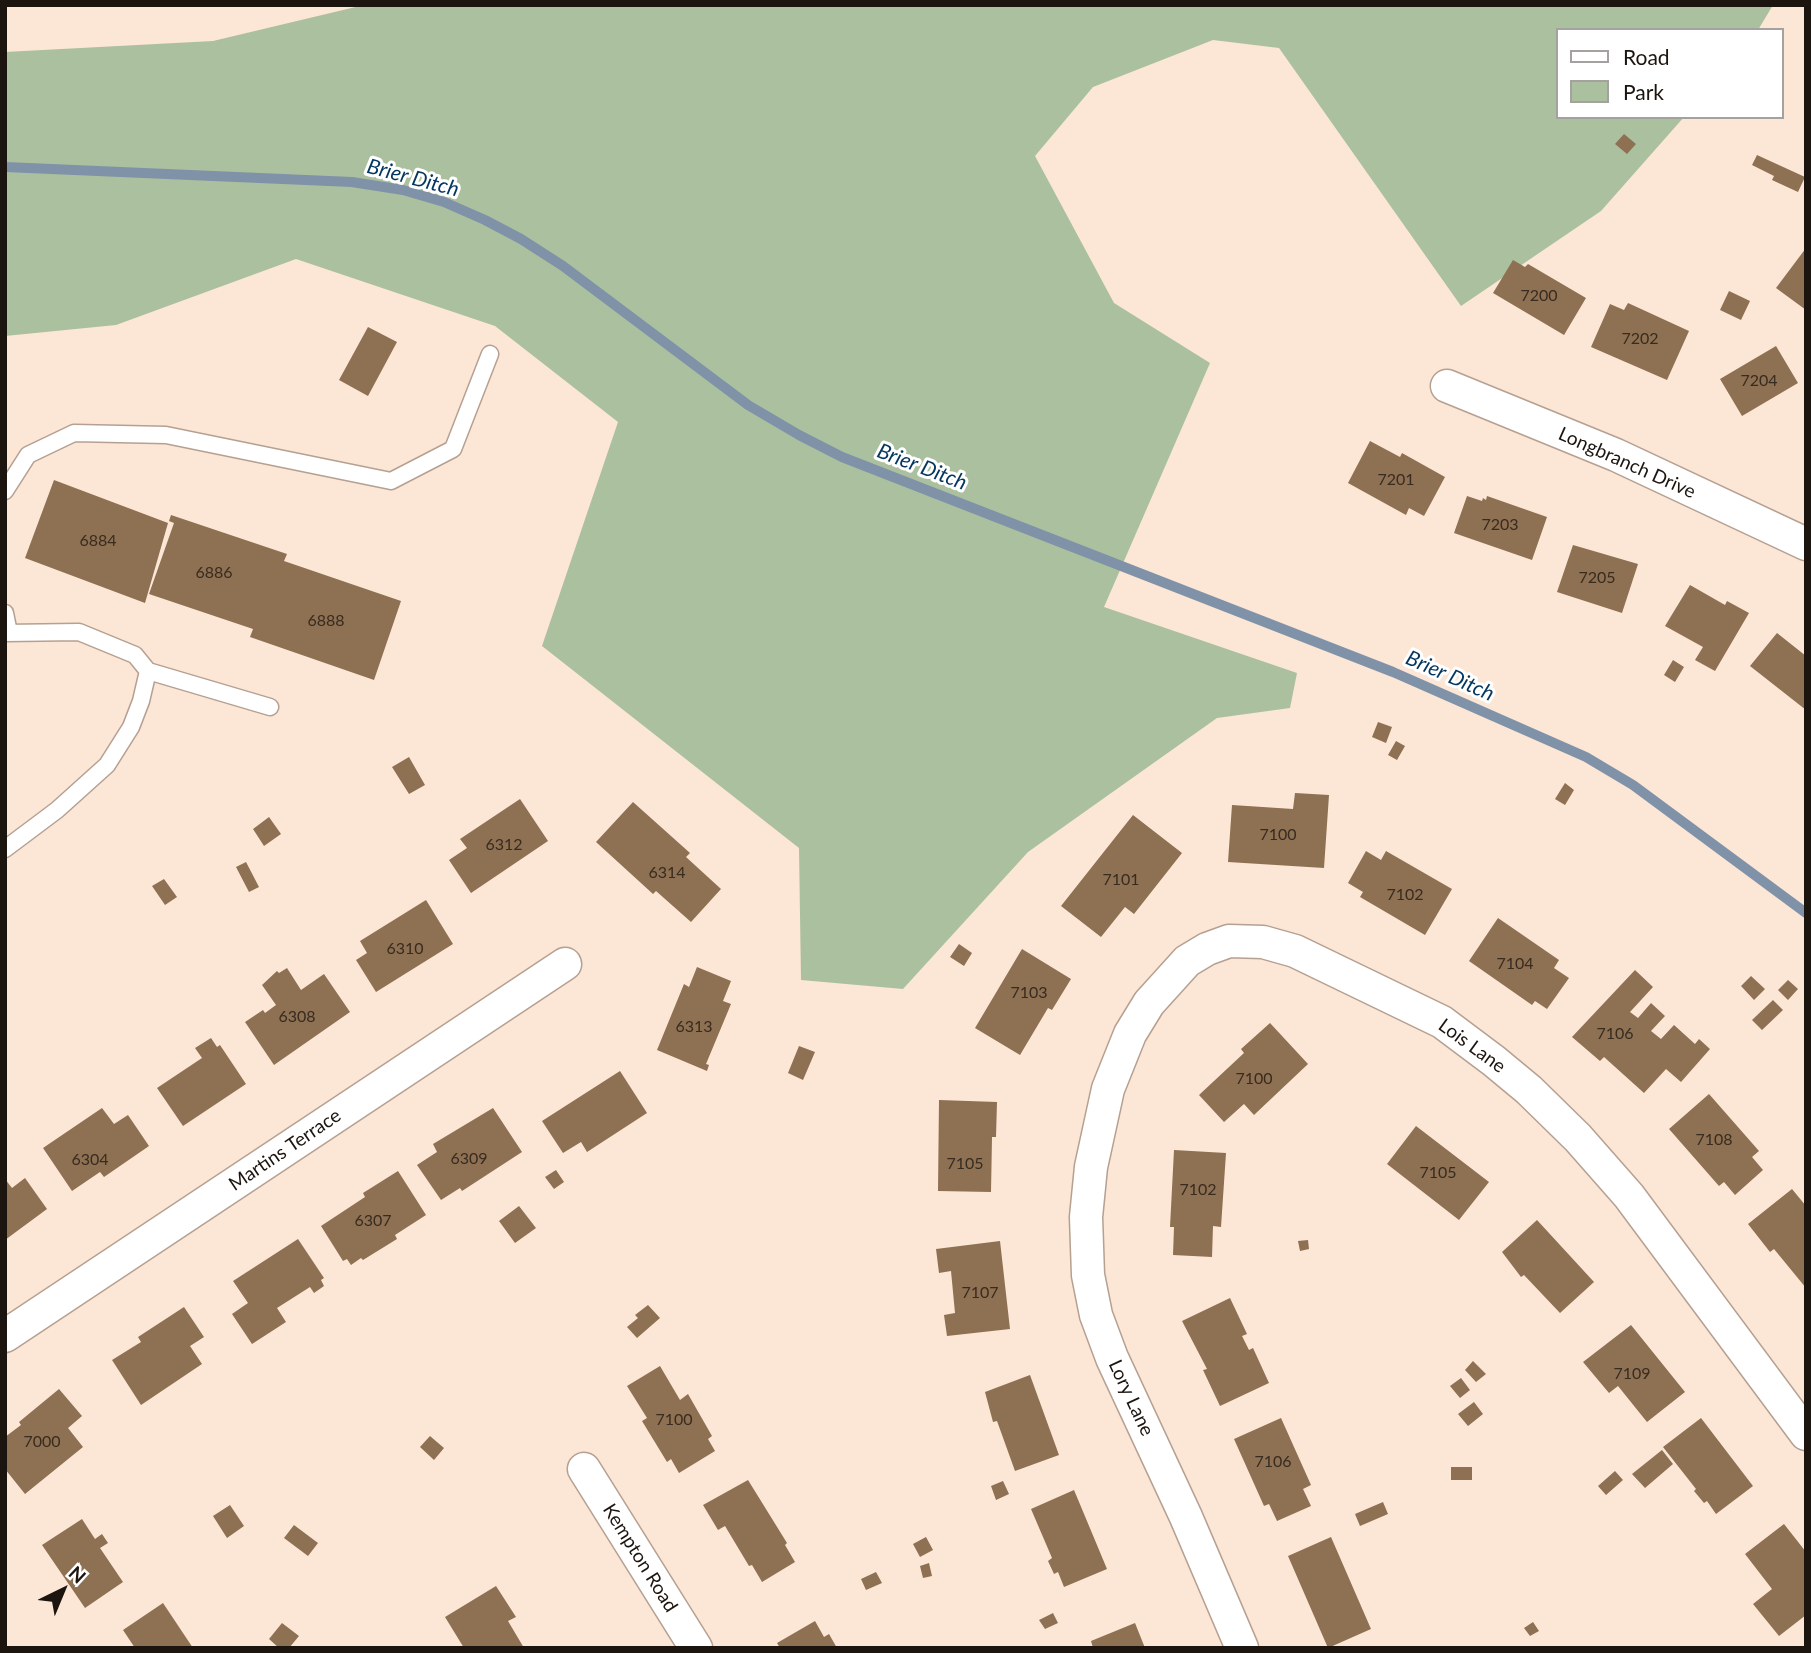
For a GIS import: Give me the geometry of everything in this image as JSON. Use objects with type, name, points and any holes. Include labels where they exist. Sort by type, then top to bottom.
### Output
[{"type":"street","name":"Longbranch Drive","points":[[1447,386],[1616,456],[1806,544]]},
{"type":"street","name":"Lois Lane","points":[[1097,1134],[1108,1089],[1130,1034],[1149,1003],[1188,961],[1208,948],[1229,941],[1263,942],[1295,951],[1441,1023],[1494,1060],[1529,1090],[1578,1138],[1629,1196],[1806,1434]]},
{"type":"street","name":"Martins Terrace","points":[[5,1336],[565,964]]},
{"type":"street","name":"Lory Lane","points":[[1097,1134],[1086,1217],[1088,1275],[1096,1315],[1112,1358],[1186,1517],[1242,1648]]},
{"type":"street","name":"Kempton Road","points":[[584,1469],[696,1648]]},
{"type":"lane","points":[[5,491],[28,455],[74,433],[166,435],[391,481],[453,449],[490,354]]},
{"type":"lane","points":[[5,613],[7,633],[79,632],[135,655],[148,671],[270,707]]},
{"type":"lane","points":[[5,849],[57,810],[107,765],[131,727],[148,671]]},
{"type":"green space","points":[[364,5],[1773,5],[1759,28],[1556,28],[1556,119],[1682,119],[1601,211],[1461,306],[1279,48],[1213,40],[1093,87],[1035,156],[1114,303],[1210,363],[1104,607],[1297,673],[1290,708],[1217,718],[1028,852],[903,989],[801,980],[799,848],[542,646],[618,422],[495,326],[296,259],[116,325],[5,336],[5,52],[213,41]]},
{"type":"building","points":[[1624,134],[1636,144],[1627,154],[1615,144]]},
{"type":"building","points":[[1757,155],[1805,177],[1798,192],[1772,180],[1774,176],[1752,165]]},
{"type":"building","points":[[1806,248],[1806,310],[1776,288]]},
{"type":"building","points":[[1513,260],[1525,267],[1528,264],[1586,298],[1564,335],[1493,293]]},
{"type":"building","points":[[1729,291],[1750,301],[1741,320],[1720,310]]},
{"type":"building","points":[[1628,303],[1689,331],[1667,380],[1591,347],[1610,304],[1624,310]]},
{"type":"building","points":[[368,327],[397,342],[368,396],[339,380]]},
{"type":"building","points":[[1776,346],[1798,383],[1742,416],[1720,379]]},
{"type":"building","points":[[1370,441],[1400,457],[1402,453],[1445,477],[1424,516],[1409,508],[1406,515],[1348,483]]},
{"type":"building","points":[[54,480],[168,523],[145,603],[25,558]]},
{"type":"building","points":[[1467,496],[1482,501],[1483,498],[1486,500],[1487,496],[1547,517],[1532,560],[1454,533]]},
{"type":"building","points":[[171,515],[287,554],[284,561],[401,601],[374,680],[250,637],[253,629],[149,594],[174,523],[169,521]]},
{"type":"building","points":[[1573,545],[1638,564],[1622,613],[1557,592]]},
{"type":"building","points":[[1690,585],[1725,605],[1727,601],[1749,613],[1715,671],[1695,660],[1703,647],[1665,626]]},
{"type":"building","points":[[1777,633],[1806,656],[1806,710],[1750,666]]},
{"type":"building","points":[[1673,660],[1684,667],[1675,682],[1664,675]]},
{"type":"building","points":[[1378,722],[1392,727],[1386,743],[1372,737]]},
{"type":"building","points":[[1396,741],[1405,746],[1397,760],[1388,755]]},
{"type":"building","points":[[409,757],[425,785],[409,794],[392,767]]},
{"type":"building","points":[[1565,783],[1574,790],[1565,805],[1555,799]]},
{"type":"building","points":[[1295,793],[1329,795],[1324,868],[1228,862],[1232,805],[1293,809]]},
{"type":"building","points":[[520,799],[548,841],[471,893],[449,860],[467,848],[460,839]]},
{"type":"building","points":[[633,802],[690,853],[686,857],[721,889],[691,922],[656,891],[653,894],[596,842]]},
{"type":"building","points":[[1133,815],[1182,853],[1134,914],[1125,907],[1101,937],[1061,906]]},
{"type":"building","points":[[269,817],[281,834],[264,846],[253,829]]},
{"type":"building","points":[[1366,851],[1381,860],[1386,851],[1452,889],[1425,935],[1360,897],[1363,892],[1348,883]]},
{"type":"building","points":[[246,862],[259,887],[249,892],[236,867]]},
{"type":"building","points":[[164,879],[177,897],[165,905],[152,886]]},
{"type":"building","points":[[426,900],[453,944],[376,992],[356,960],[367,953],[360,941]]},
{"type":"building","points":[[1498,918],[1559,960],[1554,968],[1569,978],[1547,1009],[1535,1001],[1532,1005],[1469,961]]},
{"type":"building","points":[[959,944],[972,953],[964,966],[950,957]]},
{"type":"building","points":[[1022,949],[1071,979],[1052,1010],[1048,1008],[1020,1055],[975,1028]]},
{"type":"building","points":[[697,967],[731,981],[723,1001],[731,1004],[706,1064],[709,1065],[707,1071],[657,1050],[684,984],[689,987]]},
{"type":"building","points":[[287,968],[301,990],[324,974],[350,1012],[274,1065],[245,1022],[276,1005],[262,985],[277,971],[279,973]]},
{"type":"building","points":[[1635,970],[1653,987],[1630,1012],[1638,1018],[1651,1003],[1665,1016],[1651,1031],[1661,1039],[1674,1025],[1695,1044],[1699,1039],[1710,1049],[1681,1082],[1666,1069],[1644,1093],[1604,1057],[1600,1061],[1572,1037]]},
{"type":"building","points":[[1751,976],[1765,989],[1754,1000],[1741,986]]},
{"type":"building","points":[[1788,980],[1798,989],[1788,1000],[1778,990]]},
{"type":"building","points":[[1773,1000],[1783,1010],[1762,1030],[1752,1020]]},
{"type":"building","points":[[1270,1023],[1308,1064],[1254,1115],[1244,1104],[1224,1122],[1199,1095],[1244,1053],[1241,1049]]},
{"type":"building","points":[[211,1038],[217,1047],[220,1045],[246,1084],[183,1126],[157,1088],[202,1058],[195,1048]]},
{"type":"building","points":[[799,1046],[815,1052],[803,1080],[788,1073]]},
{"type":"building","points":[[620,1071],[647,1113],[587,1152],[581,1142],[563,1153],[542,1121]]},
{"type":"building","points":[[1709,1094],[1759,1151],[1752,1157],[1763,1170],[1735,1195],[1724,1182],[1719,1186],[1669,1129]]},
{"type":"building","points":[[939,1100],[997,1102],[996,1137],[992,1137],[991,1192],[938,1191]]},
{"type":"building","points":[[102,1108],[114,1124],[128,1115],[149,1146],[104,1177],[100,1172],[72,1191],[43,1148]]},
{"type":"building","points":[[493,1108],[522,1152],[462,1191],[460,1188],[441,1200],[417,1165],[437,1152],[433,1144]]},
{"type":"building","points":[[1416,1126],[1489,1182],[1459,1220],[1387,1164]]},
{"type":"building","points":[[1174,1150],[1226,1153],[1221,1227],[1213,1226],[1212,1257],[1173,1255],[1174,1227],[1170,1227]]},
{"type":"building","points":[[556,1170],[564,1182],[554,1189],[545,1177]]},
{"type":"building","points":[[398,1171],[426,1215],[395,1235],[397,1239],[363,1260],[361,1258],[351,1265],[347,1259],[343,1261],[321,1226],[365,1197],[363,1193]]},
{"type":"building","points":[[25,1178],[47,1209],[5,1240],[5,1179],[12,1188]]},
{"type":"building","points":[[1792,1189],[1806,1206],[1806,1288],[1774,1249],[1770,1252],[1748,1224]]},
{"type":"building","points":[[519,1206],[536,1228],[515,1243],[499,1221]]},
{"type":"building","points":[[1537,1220],[1594,1282],[1560,1313],[1524,1275],[1521,1277],[1502,1252]]},
{"type":"building","points":[[298,1239],[324,1278],[321,1280],[324,1286],[314,1293],[310,1287],[277,1308],[286,1322],[252,1344],[232,1314],[248,1303],[233,1281]]},
{"type":"building","points":[[1308,1240],[1309,1249],[1300,1251],[1298,1241]]},
{"type":"building","points":[[1000,1241],[1010,1329],[947,1336],[944,1315],[955,1313],[951,1271],[939,1273],[936,1249]]},
{"type":"building","points":[[1230,1298],[1247,1334],[1242,1336],[1249,1350],[1253,1348],[1269,1383],[1220,1406],[1203,1370],[1207,1369],[1182,1321]]},
{"type":"building","points":[[648,1305],[660,1318],[637,1338],[627,1327],[638,1318],[635,1315]]},
{"type":"building","points":[[184,1307],[204,1337],[190,1346],[202,1364],[141,1405],[112,1360],[141,1342],[138,1337]]},
{"type":"building","points":[[1631,1325],[1685,1392],[1647,1422],[1618,1386],[1609,1393],[1583,1362]]},
{"type":"building","points":[[1473,1361],[1486,1374],[1476,1382],[1465,1370]]},
{"type":"building","points":[[660,1366],[680,1400],[688,1394],[712,1436],[708,1439],[715,1451],[679,1473],[671,1459],[667,1462],[642,1421],[647,1418],[627,1386]]},
{"type":"building","points":[[1030,1375],[1059,1455],[1015,1471],[997,1421],[993,1422],[985,1392]]},
{"type":"building","points":[[1461,1378],[1470,1390],[1460,1398],[1450,1386]]},
{"type":"building","points":[[59,1389],[82,1416],[68,1428],[83,1447],[25,1494],[5,1469],[5,1437]]},
{"type":"building","points":[[1474,1402],[1483,1414],[1468,1426],[1458,1414]]},
{"type":"building","points":[[1281,1418],[1311,1485],[1303,1489],[1311,1506],[1277,1521],[1269,1504],[1264,1506],[1234,1439]]},
{"type":"building","points":[[1701,1418],[1753,1486],[1716,1514],[1707,1501],[1704,1503],[1694,1491],[1696,1489],[1663,1447]]},
{"type":"building","points":[[430,1436],[444,1448],[434,1460],[420,1447]]},
{"type":"building","points":[[1662,1450],[1673,1464],[1645,1488],[1632,1474]]},
{"type":"building","points":[[1451,1467],[1472,1467],[1472,1480],[1451,1480]]},
{"type":"building","points":[[1615,1471],[1623,1480],[1606,1495],[1598,1486]]},
{"type":"building","points":[[748,1480],[787,1543],[785,1545],[795,1562],[762,1582],[725,1526],[718,1530],[703,1505]]},
{"type":"building","points":[[1003,1481],[1009,1494],[996,1500],[991,1486]]},
{"type":"building","points":[[1074,1490],[1107,1569],[1064,1587],[1058,1572],[1054,1574],[1048,1561],[1052,1558],[1031,1509]]},
{"type":"building","points":[[1383,1502],[1388,1514],[1360,1526],[1355,1514]]},
{"type":"building","points":[[230,1505],[244,1526],[227,1538],[213,1516]]},
{"type":"building","points":[[82,1519],[95,1539],[102,1534],[108,1543],[100,1548],[123,1582],[85,1608],[42,1545]]},
{"type":"building","points":[[1784,1524],[1806,1552],[1806,1615],[1779,1636],[1753,1604],[1772,1589],[1745,1554]]},
{"type":"building","points":[[294,1525],[318,1543],[308,1556],[284,1538]]},
{"type":"building","points":[[926,1537],[933,1550],[920,1557],[913,1544]]},
{"type":"building","points":[[1331,1537],[1371,1629],[1328,1648],[1288,1556]]},
{"type":"building","points":[[929,1563],[932,1576],[923,1578],[920,1566]]},
{"type":"building","points":[[876,1572],[882,1583],[866,1590],[861,1579]]},
{"type":"building","points":[[496,1586],[516,1617],[508,1621],[524,1648],[464,1648],[445,1617]]},
{"type":"building","points":[[163,1603],[193,1648],[135,1648],[123,1630]]},
{"type":"building","points":[[1053,1613],[1058,1623],[1045,1629],[1039,1620]]},
{"type":"building","points":[[815,1621],[824,1637],[829,1634],[837,1648],[780,1648],[777,1643]]},
{"type":"building","points":[[1533,1622],[1539,1631],[1530,1636],[1524,1628]]},
{"type":"building","points":[[282,1623],[299,1636],[289,1648],[279,1648],[269,1639]]},
{"type":"building","points":[[1135,1623],[1145,1648],[1093,1648],[1091,1641]]},
{"type":"waterway","name":"Brier Ditch","points":[[5,167],[352,182],[403,190],[444,202],[521,239],[563,266],[748,405],[799,435],[842,457],[1393,672],[1586,757],[1633,785],[1806,913]]}]
